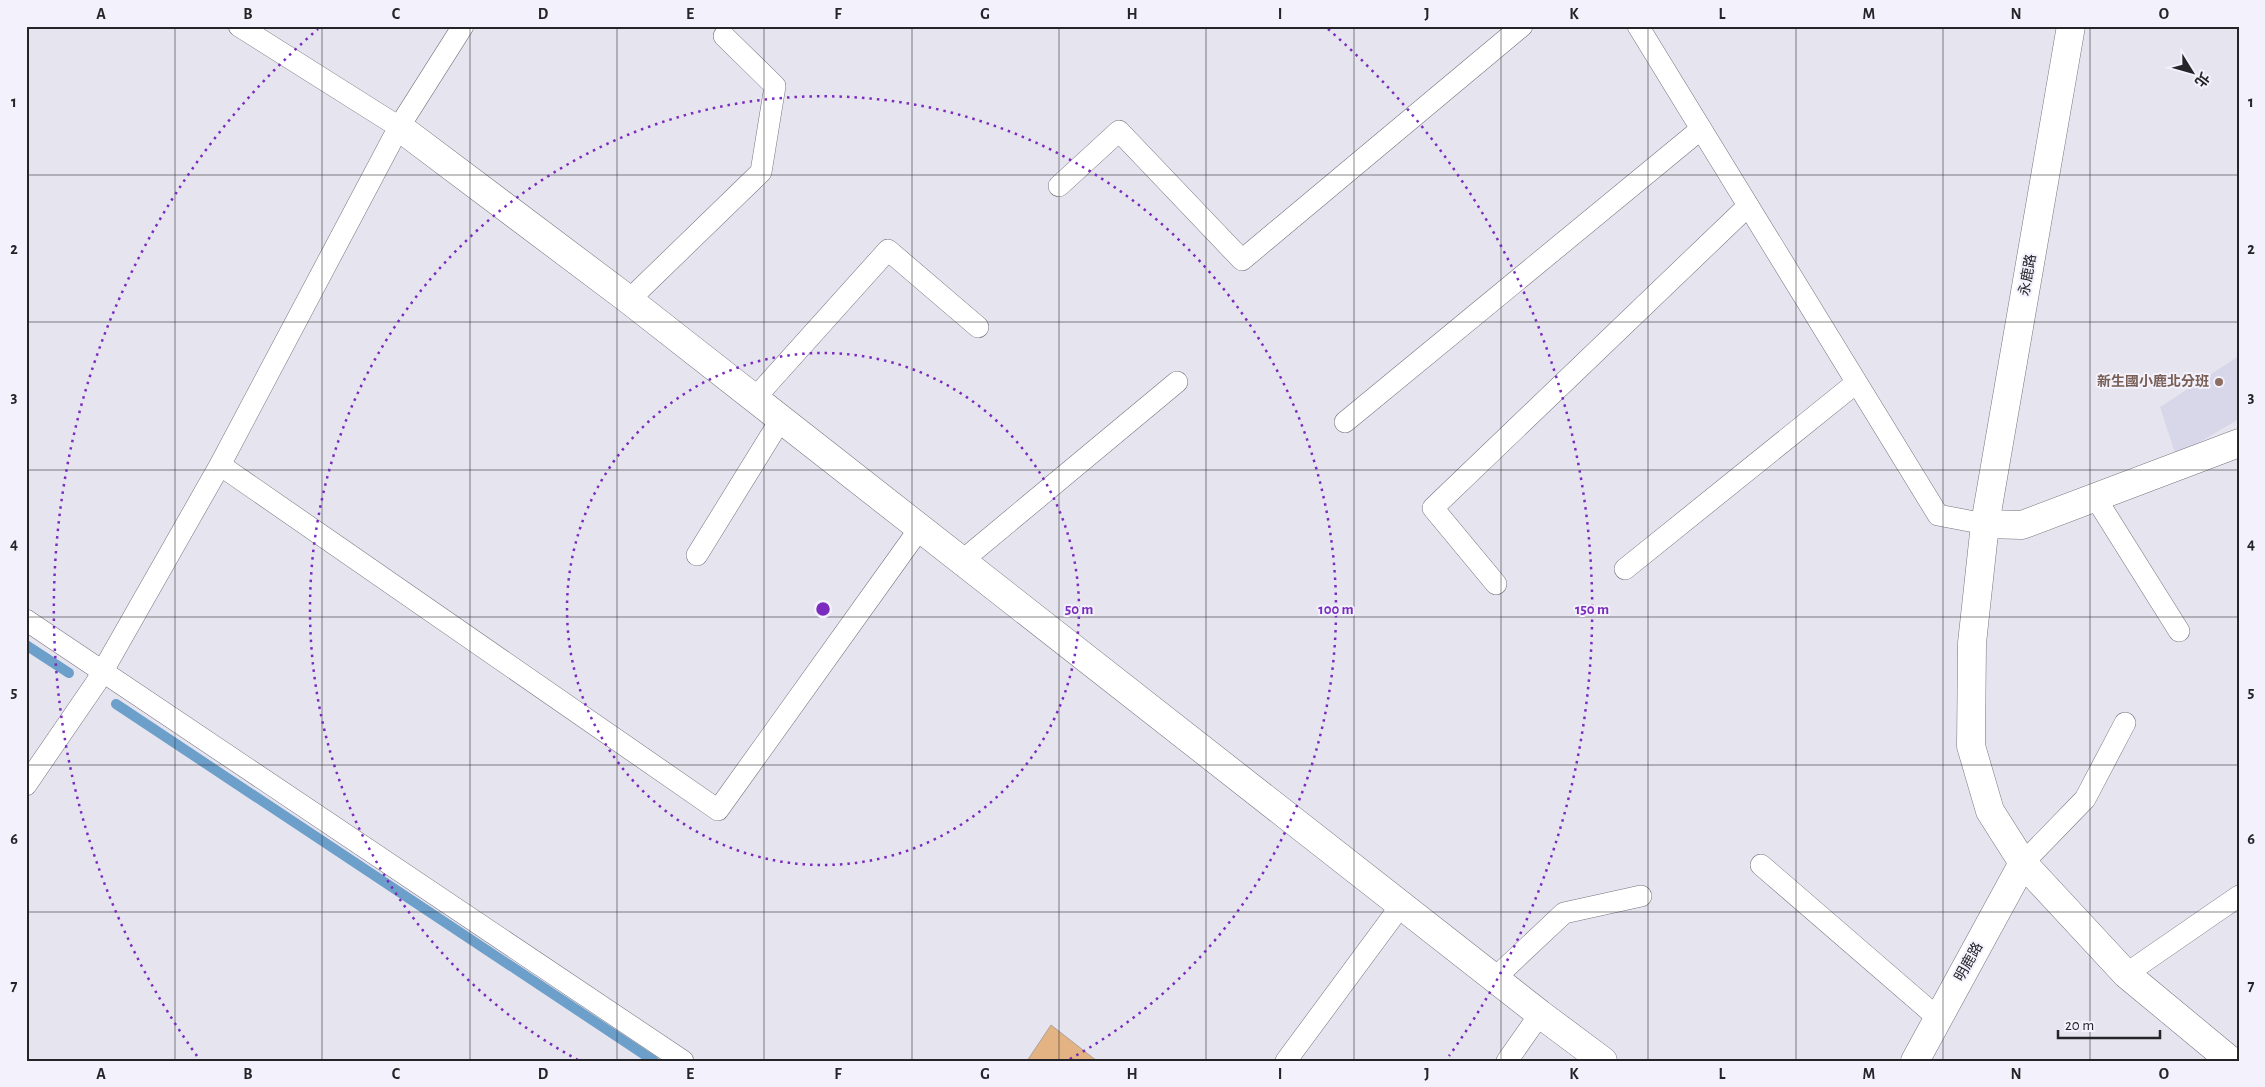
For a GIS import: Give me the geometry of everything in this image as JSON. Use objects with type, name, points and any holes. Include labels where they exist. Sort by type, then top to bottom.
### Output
[{"type":"street","name":"永鹿路","points":[[2071,26],[1984,524],[1972,643],[1971,746],[1990,811],[2023,863],[2126,974],[2231,1061]]},
{"type":"street","points":[[399,127],[629,300],[1540,1014],[1603,1061]]},
{"type":"street","points":[[1984,524],[2022,525],[2239,443]]},
{"type":"street","name":"明鹿路","points":[[1915,1061],[2023,863]]},
{"type":"lane","points":[[239,26],[399,127]]},
{"type":"lane","points":[[26,786],[103,670],[220,465],[399,127],[463,26]]},
{"type":"lane","points":[[1059,186],[1119,131],[1242,260],[1522,26]]},
{"type":"lane","points":[[1638,26],[1938,515],[1984,524]]},
{"type":"lane","points":[[629,300],[761,172],[775,86],[724,36]]},
{"type":"lane","points":[[1345,422],[1701,129]]},
{"type":"lane","points":[[1496,584],[1433,508],[1748,206]]},
{"type":"lane","points":[[755,398],[888,250],[978,327]]},
{"type":"lane","points":[[963,560],[1177,382]]},
{"type":"lane","points":[[1625,569],[1856,383]]},
{"type":"lane","points":[[697,555],[781,419]]},
{"type":"lane","points":[[220,465],[718,810],[920,528]]},
{"type":"lane","points":[[2095,498],[2179,632]]},
{"type":"lane","points":[[26,620],[683,1061]]},
{"type":"lane","points":[[2023,863],[2085,799],[2125,723]]},
{"type":"lane","points":[[1761,865],[1938,1018]]},
{"type":"lane","points":[[1495,978],[1564,914],[1641,896]]},
{"type":"lane","points":[[2126,974],[2239,896]]},
{"type":"lane","points":[[1286,1061],[1402,904]]},
{"type":"lane","points":[[1507,1061],[1540,1014]]},
{"type":"shaded area","name":"新生國小鹿北分班","points":[[2239,356],[2239,419],[2176,456],[2160,407]]},
{"type":"building","points":[[1051,1025],[1097,1061],[1027,1061]]},
{"type":"waterway","points":[[26,645],[69,673]]},
{"type":"waterway","points":[[116,704],[654,1061]]},
{"type":"place","name":"新生國小鹿北分班","points":[[2219,382]]}]
